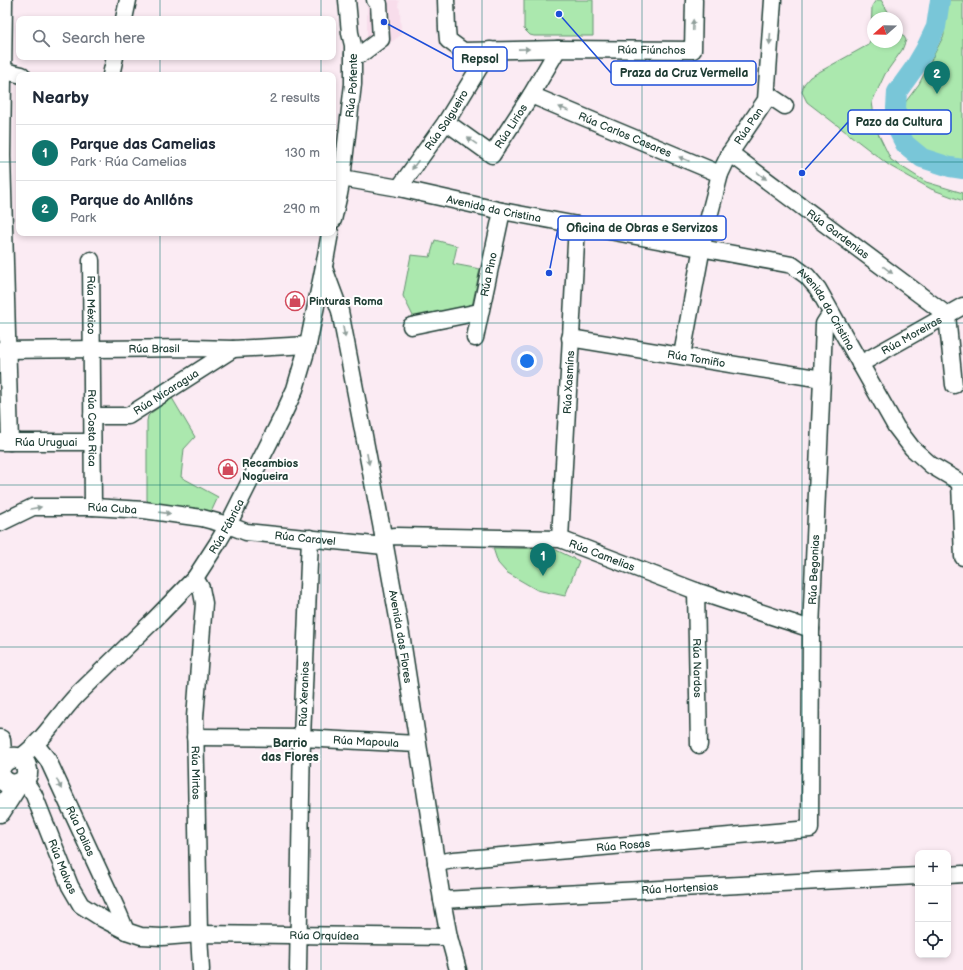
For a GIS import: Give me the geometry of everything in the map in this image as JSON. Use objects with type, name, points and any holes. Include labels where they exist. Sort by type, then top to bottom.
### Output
[{"type":"main road","points":[[0,740],[10,772],[0,812]]},
{"type":"street","points":[[125,16],[128,0]]},
{"type":"street","name":"Rúa Poñente","points":[[336,209],[342,178],[339,156],[353,84],[353,50],[347,0]]},
{"type":"street","name":"Rúa Poñente","points":[[353,50],[356,33],[356,0]]},
{"type":"street","points":[[353,50],[361,54],[381,39],[379,4],[375,0]]},
{"type":"street","name":"Rúa Fiúnchos","points":[[446,0],[448,40],[463,51],[558,49],[692,50],[694,0]]},
{"type":"street","name":"Rúa Pan","points":[[682,356],[704,236],[720,174],[730,153],[766,100],[773,0]]},
{"type":"street","points":[[3,1],[2,242],[5,442]]},
{"type":"street","name":"Rúa Lirios","points":[[446,122],[492,154],[531,95],[558,49]]},
{"type":"street","name":"Rúa Salgueiro","points":[[400,188],[446,122],[490,50]]},
{"type":"street","points":[[112,72],[114,60]]},
{"type":"street","points":[[2,70],[16,74]]},
{"type":"street","points":[[767,94],[785,106]]},
{"type":"street","name":"Rúa Carlos Casares","points":[[531,95],[720,174]]},
{"type":"street","name":"Rúa Gardenias","points":[[730,153],[948,315]]},
{"type":"street","name":"Avenida da Cristina","points":[[342,178],[400,188],[502,211],[792,265],[807,276],[818,289],[896,427],[912,448],[931,465],[962,483]]},
{"type":"street","name":"Rúa Pino","points":[[475,338],[502,211]]},
{"type":"street","name":"Rúa Xasmíns","points":[[560,539],[577,225]]},
{"type":"street","points":[[324,268],[329,236]]},
{"type":"street","name":"Rúa México","points":[[91,260],[91,349]]},
{"type":"street","name":"Rúa Fábrica","points":[[10,772],[25,754],[43,742],[65,707],[195,578],[217,544],[228,525],[295,389],[308,345],[324,268]]},
{"type":"street","name":"Avenida das Flores","points":[[324,268],[338,304],[384,542],[402,640],[442,900],[449,937],[458,970]]},
{"type":"street","points":[[316,304],[327,300],[338,304]]},
{"type":"street","name":"Rúa Moreiras","points":[[860,364],[963,306]]},
{"type":"street","points":[[411,326],[480,312]]},
{"type":"street","name":"Rúa Begonias","points":[[810,828],[811,629],[824,324],[831,313]]},
{"type":"street","points":[[948,315],[954,385]]},
{"type":"street","name":"Rúa Tomiño","points":[[570,338],[822,379]]},
{"type":"street","name":"Rúa Brasil","points":[[4,350],[185,348],[233,349],[308,345]]},
{"type":"street","name":"Rúa Costa Rica","points":[[91,349],[93,507]]},
{"type":"street","name":"Rúa Nicaragua","points":[[92,416],[128,416],[233,349]]},
{"type":"street","name":"Rúa Uruguai","points":[[5,442],[92,442]]},
{"type":"street","points":[[962,483],[963,557]]},
{"type":"street","name":"Rúa Cuba","points":[[0,523],[34,507],[93,507],[144,510],[202,518],[228,525]]},
{"type":"street","name":"Rúa Caravel","points":[[228,525],[246,532],[310,538],[384,542]]},
{"type":"street","name":"Rúa Camelias","points":[[384,542],[396,536],[560,539],[696,591],[811,629]]},
{"type":"street","name":"Rúa Xeranios","points":[[298,970],[302,738],[310,538]]},
{"type":"street","name":"Rúa Mirtos","points":[[195,578],[201,588],[204,603],[195,717],[201,970]]},
{"type":"street","name":"Rúa Nardos","points":[[696,591],[699,746]]},
{"type":"street","name":"Rúa Mapoula","points":[[195,737],[302,738],[417,744]]},
{"type":"street","name":"Rúa Dalias","points":[[43,742],[48,760],[126,931]]},
{"type":"street","name":"Rúa Malvas","points":[[10,772],[34,795],[70,886],[81,905],[126,931]]},
{"type":"street","name":"Rúa Rosas","points":[[436,863],[454,860],[810,828]]},
{"type":"street","points":[[951,875],[963,874]]},
{"type":"street","name":"Rúa Hortensias","points":[[442,900],[915,876]]},
{"type":"street","points":[[103,919],[119,914]]},
{"type":"street","points":[[126,931],[141,936],[162,937],[199,934]]},
{"type":"street","name":"Rúa Orquídea","points":[[199,934],[449,937]]},
{"type":"shaded area","points":[[367,0],[399,1],[398,6],[400,10],[401,35],[367,60]]},
{"type":"green space","points":[[524,0],[593,0],[593,36],[530,35],[524,29]]},
{"type":"green space","points":[[876,0],[881,0],[888,12],[872,12],[872,6]]},
{"type":"green space","points":[[944,0],[963,0],[963,172],[937,163],[910,138],[904,118],[904,104],[919,84],[944,35]]},
{"type":"green space","points":[[903,35],[906,40],[903,48]]},
{"type":"green space","points":[[867,46],[867,48],[903,48],[885,74],[872,102],[876,129],[891,160],[926,182],[963,193],[963,201],[931,189],[890,166],[807,102],[802,92],[804,84],[810,77]]},
{"type":"green space","points":[[435,240],[457,246],[453,264],[480,269],[472,306],[414,318],[403,296],[411,255],[430,257]]},
{"type":"green space","points":[[172,398],[195,437],[184,449],[181,477],[218,497],[212,510],[209,512],[150,505],[147,500],[148,416]]},
{"type":"green space","points":[[493,548],[554,549],[579,561],[565,596],[537,590],[506,572],[498,563]]},
{"type":"waterway","points":[[940,0],[936,27],[915,67],[897,92],[895,124],[905,144],[922,158],[950,167],[963,169]]},
{"type":"place","name":"Praza da Cruz Vermella","points":[[559,14]]},
{"type":"place","name":"Repsol","points":[[384,22]]},
{"type":"place","name":"Parque do Anllóns","points":[[937,94]]},
{"type":"place","name":"Pazo da Cultura","points":[[802,173]]},
{"type":"place","name":"Oficina de Obras e Servizos","points":[[549,273]]},
{"type":"place","name":"Pinturas Roma","points":[[295,301]]},
{"type":"place","name":"Recambios Nogueira","points":[[228,469]]},
{"type":"place","name":"Parque das Camelias","points":[[543,576]]},
{"type":"district","name":"Barrio das Flores","points":[[290,750]]}]
